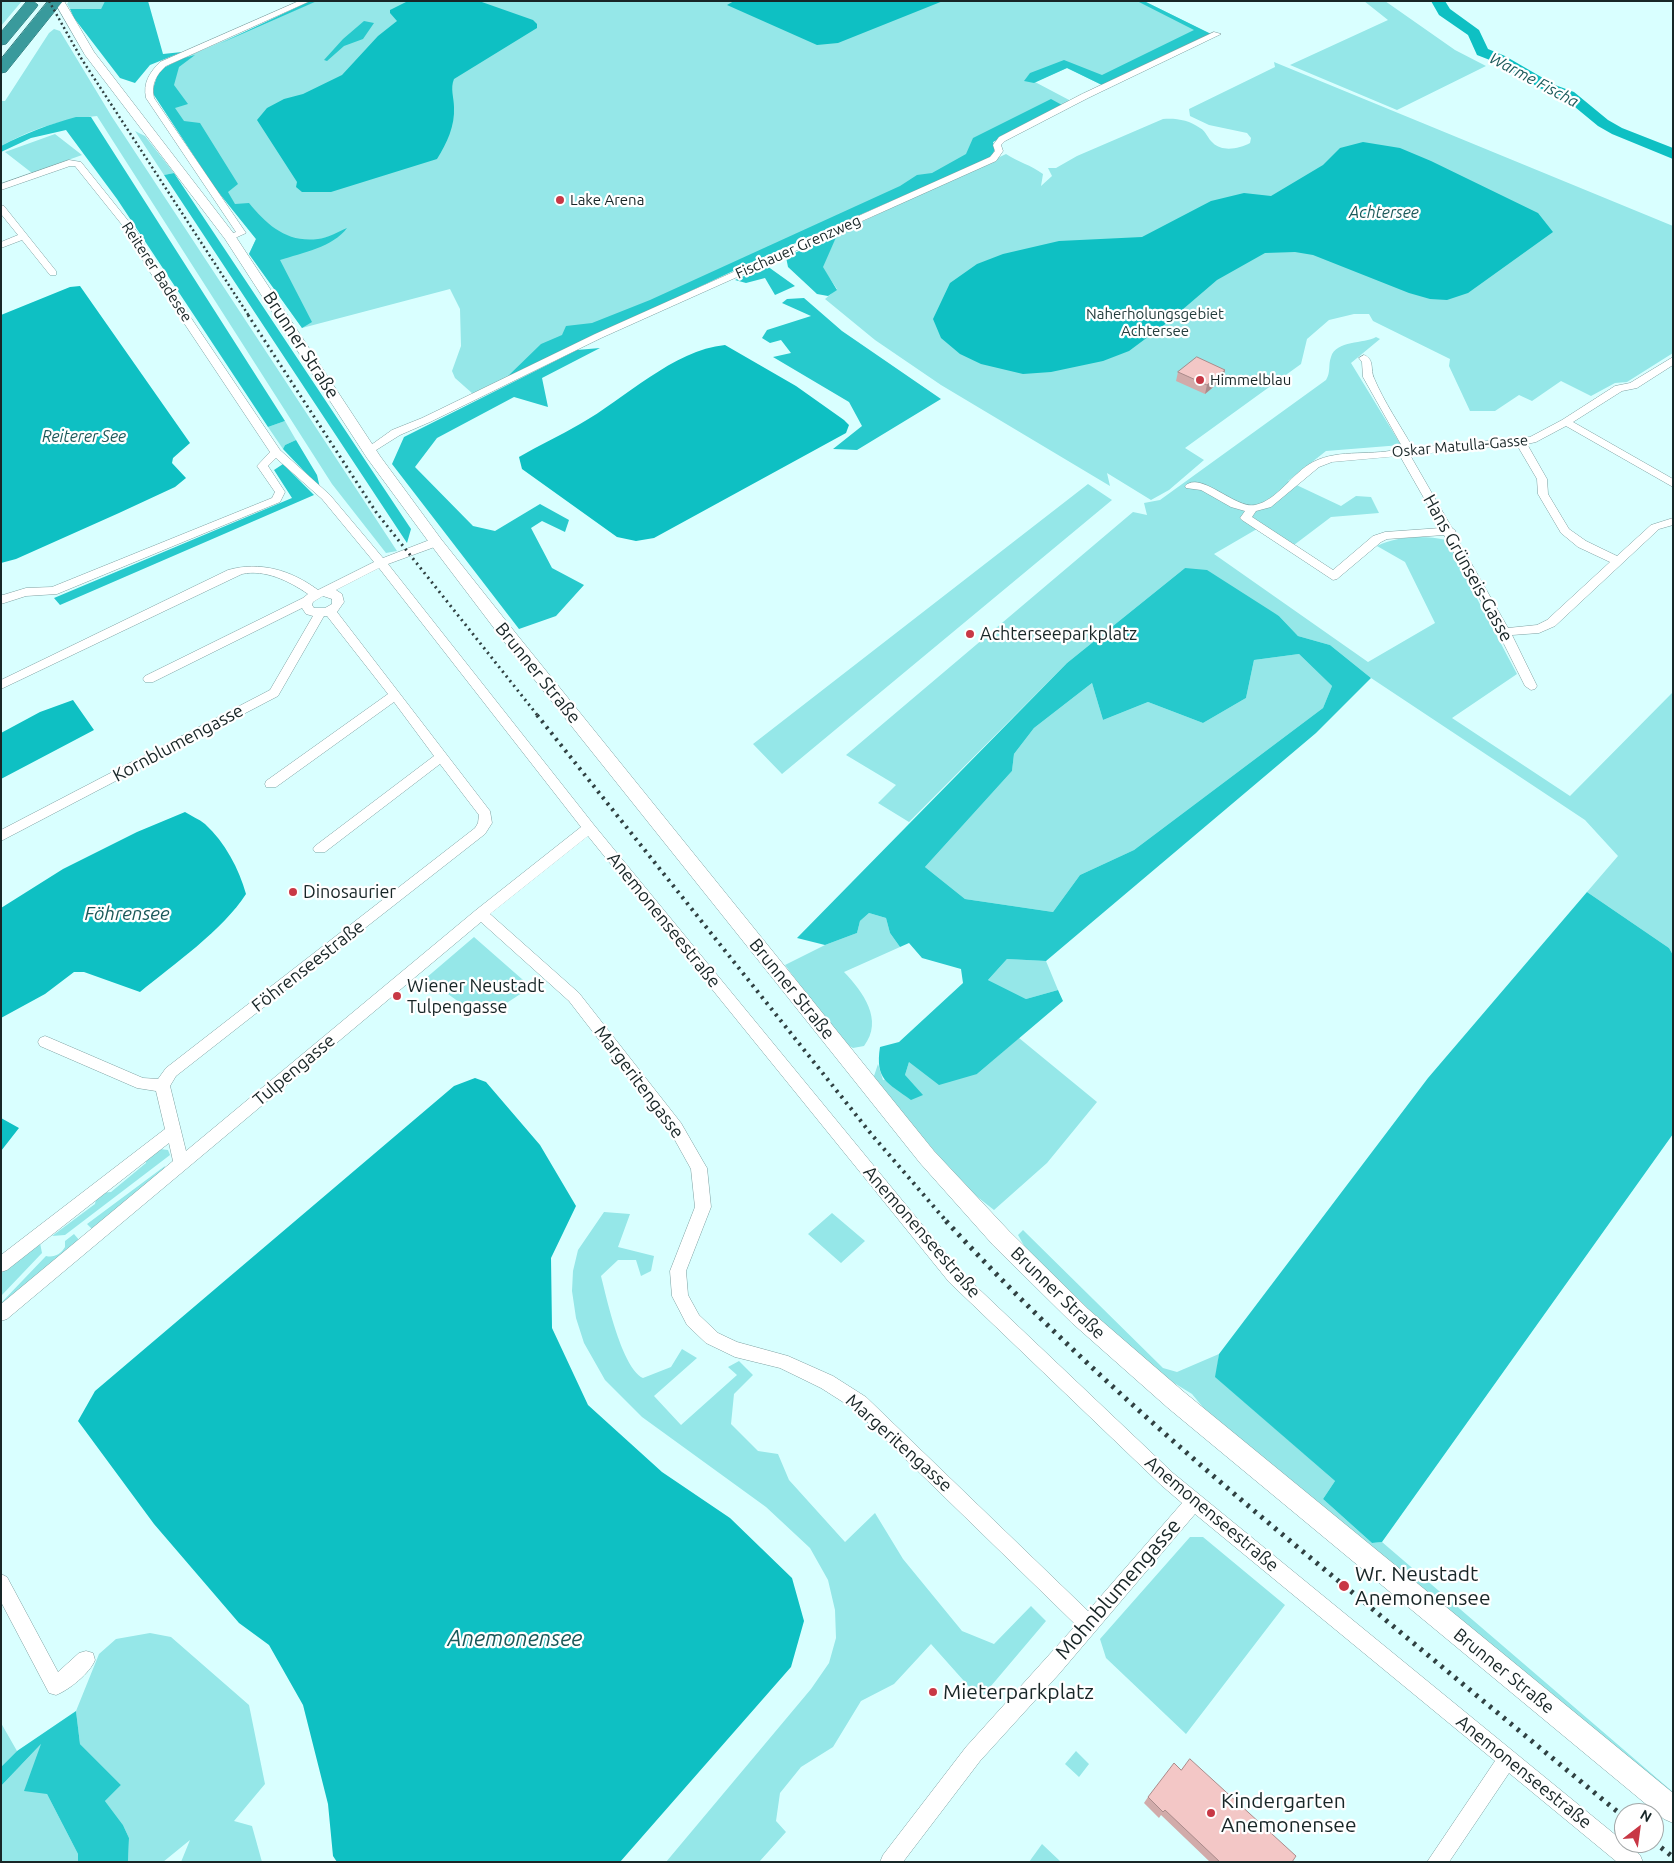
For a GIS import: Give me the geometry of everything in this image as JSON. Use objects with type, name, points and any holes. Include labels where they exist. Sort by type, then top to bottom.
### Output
[{"type":"highway","points":[[1,41],[34,1]]},
{"type":"highway","points":[[1,69],[57,1]]},
{"type":"main road","name":"Brunner Straße","points":[[57,1],[89,53],[230,237],[369,450],[436,542],[528,661],[927,1157],[1001,1238],[1080,1316],[1176,1400],[1673,1810]]},
{"type":"street","points":[[230,237],[241,233],[204,182],[150,98],[149,84],[153,73],[164,64],[306,1]]},
{"type":"street","name":"Fischauer Grenzweg","points":[[369,450],[405,427],[426,420],[598,336],[993,158],[999,151],[997,145],[1002,139],[1086,96],[1216,34]]},
{"type":"street","name":"Reiterer Badesee","points":[[1,188],[69,163],[78,164],[135,235],[151,266],[276,452],[326,497],[382,562]]},
{"type":"street","points":[[1,208],[53,273]]},
{"type":"street","points":[[1,245],[24,236]]},
{"type":"street","name":"Hans Grünseis-Gasse","points":[[1364,358],[1367,362],[1368,377],[1531,686]]},
{"type":"street","name":"Oskar Matulla-Gasse","points":[[1249,513],[1267,505],[1315,465],[1330,459],[1521,442],[1544,436],[1618,388],[1633,386],[1673,360]]},
{"type":"street","points":[[1566,422],[1673,484]]},
{"type":"street","points":[[1521,442],[1542,479],[1543,494],[1565,531],[1582,544],[1617,561]]},
{"type":"street","points":[[1,600],[18,592],[37,589],[53,591],[276,500],[280,492],[262,466],[276,452]]},
{"type":"street","points":[[1190,486],[1203,487],[1249,513],[1333,576],[1377,539],[1385,536],[1450,531]]},
{"type":"street","points":[[1504,632],[1539,629],[1551,623],[1655,527],[1673,521]]},
{"type":"street","points":[[149,679],[382,562],[436,542]]},
{"type":"street","name":"Anemonenseestraße","points":[[382,562],[589,828],[955,1277],[1167,1479],[1633,1862]]},
{"type":"street","points":[[1,685],[232,573],[255,568],[267,571],[308,587],[315,596]]},
{"type":"street","name":"Kornblumengasse","points":[[1,836],[274,693],[325,612],[337,606],[339,599],[354,577]]},
{"type":"street","points":[[315,596],[332,593],[339,599]]},
{"type":"street","name":"Föhrenseestraße","points":[[162,1085],[171,1072],[480,831],[485,823],[485,814],[395,695],[325,612],[310,611],[306,605],[315,596]]},
{"type":"street","points":[[272,784],[395,695]]},
{"type":"street","points":[[320,849],[441,758]]},
{"type":"street","name":"Tulpengasse","points":[[1,1314],[481,914],[589,828]]},
{"type":"street","name":"Margeritengasse","points":[[481,914],[574,997],[676,1128],[699,1168],[703,1207],[678,1272],[680,1296],[693,1320],[712,1338],[735,1350],[782,1361],[827,1382],[860,1403],[1089,1624]]},
{"type":"street","points":[[45,1042],[142,1084],[162,1085],[181,1163]]},
{"type":"street","points":[[1,1265],[172,1132]]},
{"type":"street","name":"Mohnblumengasse","points":[[890,1862],[974,1754],[1194,1502]]},
{"type":"street","points":[[1,1583],[56,1686],[86,1660]]},
{"type":"street","points":[[1437,1862],[1507,1759]]},
{"type":"green space","points":[[1,1],[22,1],[1,26]]},
{"type":"green space","points":[[69,1],[105,1],[101,9],[70,9],[67,4]]},
{"type":"green space","name":"Lake Arena","points":[[316,1],[1144,1],[1211,34],[1104,86],[1067,68],[1035,82],[1071,101],[993,142],[992,157],[752,262],[473,394],[455,378],[452,371],[461,346],[460,309],[450,289],[302,328],[249,254],[256,239],[215,188],[152,92],[170,64]]},
{"type":"green space","points":[[1364,1],[1385,1],[1455,50],[1486,66],[1397,110],[1290,65],[1388,20]]},
{"type":"green space","points":[[54,29],[60,31],[112,117],[397,551],[386,553],[332,484],[97,116],[48,126],[25,134],[1,146],[1,101],[5,101],[49,33]]},
{"type":"green space","name":"Naherholungsgebiet Achtersee","points":[[1274,62],[1673,226],[1673,353],[1627,382],[1615,383],[1591,396],[1561,381],[1532,401],[1519,395],[1495,411],[1470,411],[1449,366],[1450,359],[1373,321],[1369,314],[1354,314],[1329,320],[1307,339],[1301,364],[1185,448],[1204,460],[1169,490],[1151,500],[1107,473],[1110,486],[941,385],[875,340],[825,299],[837,289],[822,267],[838,233],[1006,154],[1043,174],[1041,186],[1052,176],[1048,168],[1056,168],[1077,156],[1163,119],[1178,119],[1191,123],[1202,129],[1211,141],[1221,148],[1236,148],[1250,143],[1251,138],[1247,133],[1209,125],[1190,116],[1189,109],[1275,67]]},
{"type":"green space","points":[[135,131],[145,136],[174,173],[164,175]]},
{"type":"green space","points":[[55,134],[82,155],[32,173],[5,152]]},
{"type":"green space","points":[[1376,337],[1380,339],[1351,363],[1401,445],[1326,451],[1288,481],[1341,506],[1356,496],[1371,497],[1379,513],[1331,517],[1294,545],[1262,526],[1214,554],[1368,662],[1435,623],[1405,562],[1377,546],[1393,540],[1411,537],[1429,537],[1446,540],[1517,674],[1452,718],[1570,796],[1673,692],[1673,955],[1669,948],[1587,892],[1618,856],[1585,820],[1371,678],[1330,645],[1298,636],[1279,616],[1185,568],[1067,663],[909,822],[878,803],[896,785],[846,755],[1133,512],[1147,515],[1144,503],[1160,500],[1326,380],[1331,357],[1338,348]]},
{"type":"green space","points":[[285,421],[296,440],[285,445],[283,449],[268,427]]},
{"type":"green space","points":[[1088,484],[1112,500],[782,774],[753,744]]},
{"type":"green space","points":[[1299,654],[1332,686],[1323,708],[1134,850],[1080,875],[1053,912],[965,899],[925,867],[1012,771],[1014,754],[1034,728],[1092,683],[1103,720],[1148,702],[1203,723],[1246,698],[1254,660]]},
{"type":"green space","points":[[869,913],[886,918],[890,933],[900,947],[844,972],[864,997],[871,1016],[870,1036],[864,1046],[853,1048],[843,1043],[785,965],[825,945],[857,933],[860,921]]},
{"type":"green space","points":[[474,937],[531,987],[490,1014],[474,1013],[426,978]]},
{"type":"green space","points":[[1007,959],[1046,961],[1058,990],[1026,999],[988,980]]},
{"type":"green space","points":[[1019,1038],[1097,1102],[1047,1163],[994,1210],[966,1188],[873,1079],[878,1064],[883,1080],[905,1075],[909,1062],[977,1074]]},
{"type":"green space","points":[[160,1149],[168,1150],[170,1155],[65,1235],[52,1236],[95,1204],[96,1199],[101,1193],[111,1192],[146,1163],[145,1160]]},
{"type":"green space","points":[[165,1166],[164,1169],[93,1230],[87,1224]]},
{"type":"green space","points":[[604,1212],[630,1214],[618,1247],[654,1256],[651,1271],[641,1276],[636,1260],[618,1260],[601,1276],[616,1332],[628,1361],[635,1372],[643,1378],[671,1367],[682,1349],[697,1358],[654,1396],[681,1425],[737,1375],[728,1367],[739,1361],[753,1375],[734,1394],[731,1424],[758,1451],[778,1454],[789,1480],[845,1542],[875,1513],[903,1559],[962,1631],[994,1644],[1031,1606],[1046,1621],[980,1699],[931,1644],[894,1684],[861,1701],[833,1747],[801,1767],[780,1793],[776,1821],[786,1832],[759,1862],[666,1862],[811,1689],[829,1663],[836,1638],[835,1610],[828,1580],[810,1548],[766,1507],[642,1417],[605,1380],[584,1343],[576,1318],[572,1291],[573,1271],[578,1250]]},
{"type":"green space","points":[[832,1213],[865,1241],[841,1263],[808,1234]]},
{"type":"green space","points":[[1023,1230],[1163,1368],[1177,1372],[1219,1354],[1216,1377],[1335,1481],[1323,1499],[1372,1543],[1382,1542],[1673,1792],[1673,1798],[1215,1422],[1192,1394],[1153,1370],[1031,1258],[1018,1235]]},
{"type":"green space","points":[[74,1234],[80,1241],[1,1306],[1,1303],[46,1256],[54,1256],[61,1252],[65,1247],[65,1241]]},
{"type":"green space","points":[[40,1243],[42,1253],[1,1296],[1,1273]]},
{"type":"green space","points":[[1190,1537],[1203,1537],[1285,1605],[1186,1734],[1106,1658],[1100,1639]]},
{"type":"green space","points":[[150,1633],[171,1637],[249,1705],[265,1784],[234,1821],[252,1826],[262,1862],[181,1862],[190,1840],[163,1862],[128,1862],[129,1838],[123,1825],[105,1801],[121,1785],[80,1744],[76,1711],[99,1654],[116,1639]]},
{"type":"green space","points":[[1,1723],[17,1751],[1,1767]]},
{"type":"green space","points":[[42,1743],[47,1794],[78,1854],[78,1862],[1,1862],[1,1786]]},
{"type":"green space","points":[[1076,1751],[1089,1764],[1079,1777],[1065,1764]]},
{"type":"green space","points":[[1042,1844],[1061,1862],[1029,1862]]},
{"type":"shaded area","points":[[105,1],[148,1],[163,54],[182,52],[150,65],[135,83],[120,78],[74,18],[70,9],[101,9]]},
{"type":"shaded area","points":[[310,1],[317,1],[219,44]]},
{"type":"shaded area","points":[[1137,1],[1144,1],[1211,34],[1104,86],[1067,68],[1034,83],[1024,81],[1030,73],[1064,60],[1102,75],[1194,30]]},
{"type":"shaded area","points":[[364,21],[374,23],[363,39],[344,46],[327,61],[324,60],[343,39]]},
{"type":"shaded area","points":[[195,55],[179,67],[174,85],[188,104],[175,108],[184,121],[200,123],[238,184],[228,192],[235,204],[249,203],[279,231],[297,238],[307,240],[321,238],[347,228],[341,235],[325,245],[280,260],[312,322],[302,328],[249,254],[256,239],[215,188],[152,92],[159,70]]},
{"type":"shaded area","points":[[1051,99],[1062,105],[993,142],[995,148],[992,157],[752,262],[506,378],[541,344],[562,335],[566,326],[592,323],[650,300],[900,186],[917,175],[932,173],[966,154],[973,138]]},
{"type":"shaded area","points":[[76,117],[91,117],[285,421],[268,427],[117,199],[66,130],[31,138],[1,152],[1,146],[20,137]]},
{"type":"shaded area","points":[[174,173],[411,529],[407,543],[164,175]]},
{"type":"shaded area","points":[[838,233],[823,267],[837,290],[828,296],[817,294],[788,267],[786,257]]},
{"type":"shaded area","points":[[767,266],[795,286],[775,295],[765,278],[746,283],[735,280]]},
{"type":"shaded area","points":[[804,298],[842,331],[941,399],[857,450],[833,449],[862,426],[849,402],[773,357],[791,353],[781,340],[770,343],[762,338],[767,330],[811,316],[782,303],[787,299]]},
{"type":"shaded area","points":[[600,348],[542,378],[548,407],[514,397],[437,438],[415,467],[473,526],[495,531],[540,504],[569,520],[565,532],[542,521],[531,528],[552,568],[584,585],[556,616],[519,629],[392,464],[404,437],[577,350]]},
{"type":"shaded area","points":[[296,440],[317,475],[320,488],[283,449],[285,445]]},
{"type":"shaded area","points":[[283,464],[314,495],[60,605],[54,598],[292,498],[274,470]]},
{"type":"shaded area","points":[[1185,568],[1207,570],[1279,616],[1298,636],[1330,645],[1371,678],[1316,733],[1046,961],[1007,959],[988,980],[1026,999],[1058,990],[1063,1001],[977,1074],[939,1085],[909,1062],[905,1075],[923,1095],[911,1100],[889,1084],[881,1074],[879,1067],[880,1047],[899,1042],[963,983],[961,969],[922,958],[909,943],[900,947],[890,933],[886,918],[869,913],[860,921],[857,933],[825,945],[797,938],[1067,663]],"holes":[[[1299,654],[1332,686],[1323,708],[1134,850],[1080,875],[1053,912],[965,899],[925,867],[1012,771],[1014,754],[1034,728],[1092,683],[1103,720],[1148,702],[1203,723],[1246,698],[1254,660]]]},
{"type":"shaded area","points":[[1587,892],[1669,948],[1673,955],[1673,1134],[1382,1542],[1372,1543],[1323,1499],[1335,1481],[1215,1377],[1219,1354],[1428,1078]]},
{"type":"shaded area","points":[[76,1711],[80,1744],[121,1785],[105,1801],[123,1825],[129,1838],[128,1862],[78,1862],[78,1854],[47,1794],[24,1791],[41,1744],[1,1786],[1,1767],[17,1751]]},
{"type":"water","points":[[408,1],[479,1],[533,20],[537,24],[537,28],[454,79],[452,89],[454,114],[452,128],[437,159],[331,192],[302,192],[296,187],[297,182],[257,120],[267,108],[284,99],[303,94],[342,75],[378,36],[397,21],[390,13],[390,10]]},
{"type":"water","points":[[734,1],[943,1],[838,43],[817,45],[727,5]]},
{"type":"water","name":"Achtersee","points":[[1363,142],[1400,148],[1431,161],[1538,213],[1553,232],[1468,293],[1447,300],[1430,299],[1409,293],[1313,255],[1295,252],[1265,253],[1217,280],[1168,322],[1129,351],[1103,361],[1051,372],[1023,374],[981,364],[960,354],[941,338],[933,319],[950,283],[977,264],[1003,254],[1059,241],[1142,237],[1211,201],[1244,193],[1271,196],[1323,165],[1340,148]]},
{"type":"water","name":"Reiterer See","points":[[80,286],[190,443],[173,458],[172,463],[186,478],[175,487],[119,513],[16,559],[1,563],[1,315],[70,287]]},
{"type":"water","points":[[725,345],[796,386],[844,420],[849,425],[846,433],[654,538],[636,541],[617,537],[522,469],[519,457],[597,414],[668,366],[706,349]]},
{"type":"water","points":[[73,700],[94,730],[1,779],[1,733],[40,712]]},
{"type":"water","name":"Föhrensee","points":[[185,812],[205,824],[219,839],[230,856],[243,885],[246,894],[224,921],[197,946],[140,992],[84,972],[74,972],[45,994],[1,1018],[1,908],[63,869],[137,832]]},
{"type":"water","name":"Anemonensee","points":[[475,1078],[486,1082],[540,1145],[576,1206],[551,1258],[552,1328],[588,1405],[662,1472],[730,1518],[792,1578],[804,1621],[791,1667],[620,1862],[337,1862],[333,1856],[328,1804],[303,1705],[269,1645],[239,1623],[154,1524],[78,1421],[95,1391],[454,1086]]},
{"type":"water","points":[[1,1118],[19,1128],[1,1151]]},
{"type":"building","points":[[1197,357],[1225,370],[1207,385],[1178,372]]},
{"type":"building","name":"Kindergarten Anemonensee","points":[[1190,1759],[1296,1856],[1292,1862],[1220,1862],[1165,1810],[1163,1812],[1148,1797],[1174,1763],[1181,1770]]},
{"type":"waterway","name":"Warme Fischa","points":[[1438,1],[1444,12],[1474,33],[1482,52],[1500,59],[1550,88],[1569,95],[1603,123],[1617,131],[1673,154]]},
{"type":"railway","points":[[49,1],[81,58],[249,316]]},
{"type":"railway","points":[[248,315],[376,512],[538,716]]},
{"type":"railway","points":[[537,715],[872,1135],[947,1222]]},
{"type":"railway","points":[[946,1221],[994,1272],[1094,1370],[1198,1463],[1614,1809]]},
{"type":"railway","points":[[1664,1850],[1673,1857]]},
{"type":"place","name":"Lake Arena","points":[[560,200]]},
{"type":"place","name":"Himmelblau","points":[[1200,380]]},
{"type":"place","name":"Achterseeparkplatz","points":[[970,634]]},
{"type":"place","name":"Dinosaurier","points":[[293,892]]},
{"type":"place","name":"Wiener Neustadt Tulpengasse","points":[[397,996]]},
{"type":"place","name":"Wr. Neustadt Anemonensee","points":[[1344,1586]]},
{"type":"place","name":"Mieterparkplatz","points":[[933,1692]]},
{"type":"place","name":"Kindergarten Anemonensee","points":[[1211,1813]]}]
